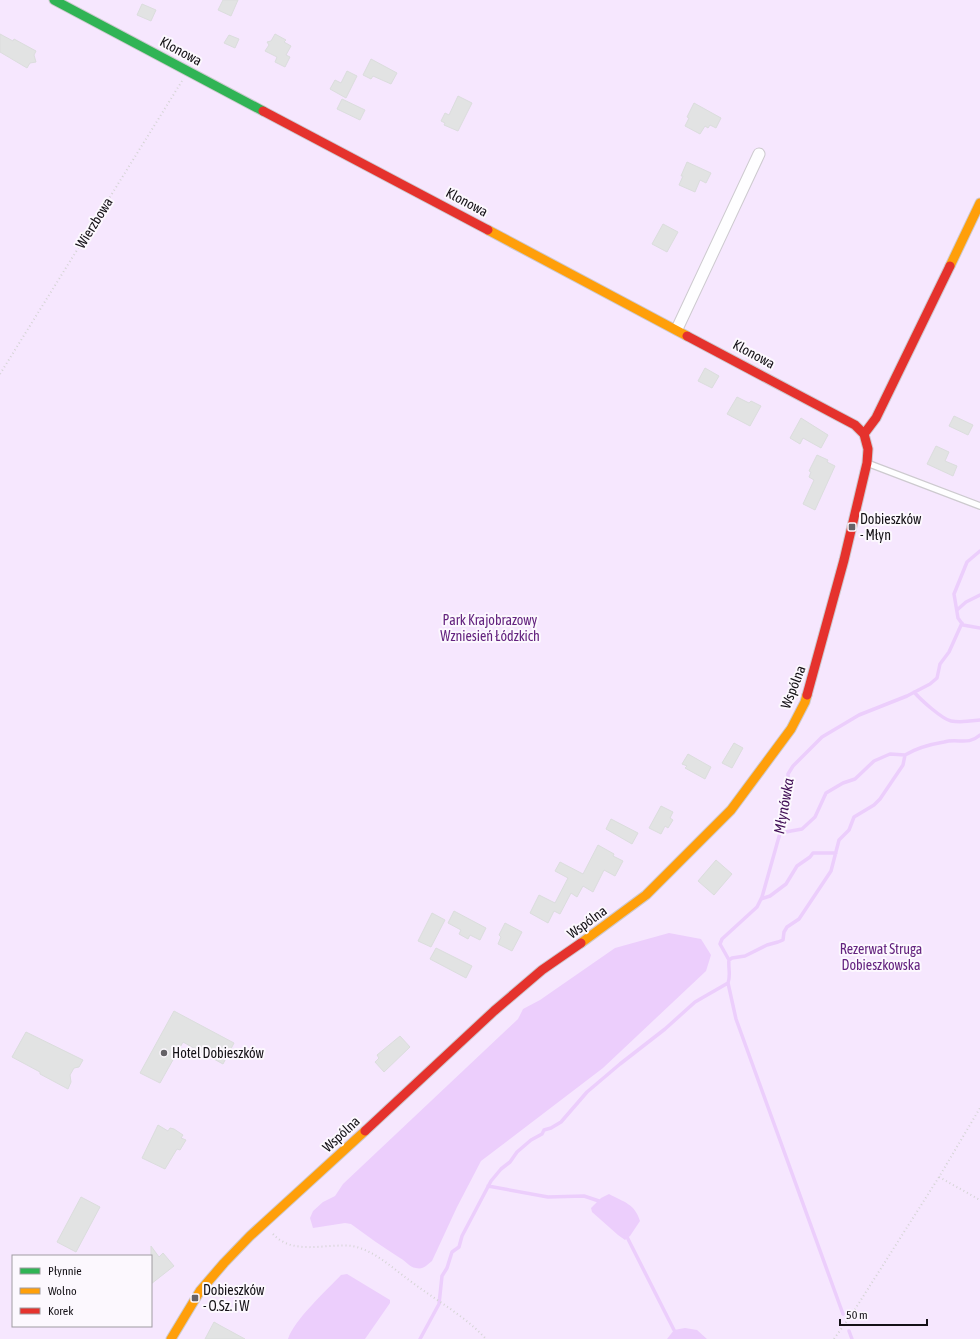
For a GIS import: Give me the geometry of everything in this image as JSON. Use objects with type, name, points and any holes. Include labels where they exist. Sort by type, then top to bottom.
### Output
[{"type":"street","name":"Klonowa","points":[[54,0],[855,424],[864,434]]},
{"type":"street","points":[[677,329],[759,154]]},
{"type":"street","points":[[864,434],[876,418],[980,203]]},
{"type":"street","name":"Wspólna","points":[[171,1339],[194,1298],[209,1278],[249,1237],[265,1224],[494,1011],[542,970],[597,932],[646,895],[731,810],[778,747],[791,728],[805,702],[844,560],[867,463],[868,449],[864,434]]},
{"type":"lane","points":[[867,463],[980,506]]},
{"type":"path","name":"Wierzbowa","points":[[0,374],[188,71]]},
{"type":"path","points":[[834,1339],[939,1177],[980,1108]]},
{"type":"path","points":[[939,1177],[980,1200]]},
{"type":"path","points":[[265,1224],[277,1238],[294,1246],[352,1246],[373,1254],[448,1307],[486,1339]]},
{"type":"green space","name":"Park Krajobrazowy Wzniesień Łódzkich","points":[[0,0],[980,0],[980,1339],[0,1339]]},
{"type":"shaded area","points":[[669,933],[701,939],[711,955],[706,971],[603,1068],[481,1161],[457,1207],[432,1261],[425,1267],[416,1268],[411,1266],[351,1224],[345,1223],[313,1228],[310,1218],[313,1211],[323,1202],[335,1196],[343,1184],[518,1019],[523,1009],[540,1000],[615,948]]},
{"type":"shaded area","points":[[609,1194],[628,1204],[638,1215],[640,1221],[630,1236],[625,1240],[592,1212],[591,1208],[601,1198]]},
{"type":"shaded area","points":[[347,1274],[390,1300],[390,1303],[365,1339],[288,1339],[291,1331],[311,1306],[341,1275]]},
{"type":"shaded area","points":[[685,1328],[697,1330],[707,1339],[667,1339],[674,1330]]},
{"type":"building","points":[[223,0],[238,0],[231,16],[218,10]]},
{"type":"building","points":[[142,4],[156,10],[151,21],[137,15]]},
{"type":"building","points":[[0,34],[13,41],[14,39],[36,51],[34,55],[36,62],[30,63],[27,68],[0,52]]},
{"type":"building","points":[[275,34],[286,40],[284,42],[291,46],[286,55],[290,57],[285,67],[275,62],[277,57],[265,51],[269,45],[267,42],[271,41]]},
{"type":"building","points":[[229,35],[239,39],[235,48],[224,43]]},
{"type":"building","points":[[371,59],[397,73],[391,84],[373,76],[371,79],[363,75]]},
{"type":"building","points":[[347,71],[357,76],[346,98],[330,89],[335,80],[341,83]]},
{"type":"building","points":[[458,96],[472,103],[458,131],[444,125],[445,123],[441,121],[445,113],[449,115]]},
{"type":"building","points":[[342,99],[365,110],[360,120],[337,109]]},
{"type":"building","points":[[694,103],[721,118],[716,128],[710,125],[708,128],[705,126],[700,134],[685,126],[689,118],[687,117]]},
{"type":"building","points":[[687,162],[711,173],[706,183],[700,180],[695,192],[679,185]]},
{"type":"building","points":[[663,224],[678,232],[667,252],[652,244]]},
{"type":"building","points":[[705,368],[719,376],[712,388],[698,381]]},
{"type":"building","points":[[737,397],[749,403],[751,401],[761,406],[750,426],[727,414]]},
{"type":"building","points":[[954,416],[973,425],[968,435],[949,426]]},
{"type":"building","points":[[801,418],[828,435],[821,448],[803,438],[800,444],[790,438]]},
{"type":"building","points":[[936,446],[949,452],[945,461],[957,466],[953,476],[927,464]]},
{"type":"building","points":[[817,455],[828,460],[827,462],[835,466],[815,510],[803,504],[814,480],[809,477],[811,472],[809,471]]},
{"type":"building","points":[[734,743],[743,748],[732,768],[722,763]]},
{"type":"building","points":[[688,754],[711,767],[705,779],[685,768],[687,766],[682,764]]},
{"type":"building","points":[[661,806],[673,812],[670,818],[673,820],[668,828],[665,826],[661,834],[649,828]]},
{"type":"building","points":[[611,819],[638,833],[632,844],[606,829]]},
{"type":"building","points":[[598,845],[623,861],[615,876],[604,870],[593,892],[583,886],[577,897],[571,893],[560,914],[554,911],[548,923],[530,913],[539,895],[555,903],[568,878],[555,871],[560,862],[583,874]]},
{"type":"building","points":[[716,860],[732,874],[714,895],[698,881]]},
{"type":"building","points":[[454,911],[486,928],[480,940],[470,935],[468,939],[459,934],[461,930],[448,923]]},
{"type":"building","points":[[432,913],[445,920],[431,947],[418,941]]},
{"type":"building","points":[[505,923],[522,932],[512,951],[498,944],[501,937],[499,935]]},
{"type":"building","points":[[436,948],[472,966],[466,978],[430,959]]},
{"type":"building","name":"Hotel Dobieszków","points":[[174,1011],[234,1043],[223,1064],[183,1042],[160,1083],[140,1073]]},
{"type":"building","points":[[26,1032],[83,1060],[79,1067],[74,1068],[70,1075],[71,1082],[68,1089],[12,1057]]},
{"type":"building","points":[[400,1036],[410,1047],[384,1072],[375,1062],[379,1058],[377,1055]]},
{"type":"building","points":[[158,1125],[168,1131],[170,1128],[174,1129],[183,1135],[181,1138],[186,1140],[180,1150],[177,1149],[165,1169],[142,1158]]},
{"type":"building","points":[[81,1197],[100,1207],[76,1252],[57,1242]]},
{"type":"building","points":[[151,1246],[159,1257],[163,1253],[174,1266],[152,1283],[152,1255]]},
{"type":"building","points":[[214,1322],[221,1326],[245,1339],[205,1339]]},
{"type":"waterway","points":[[980,551],[967,562],[954,594],[958,618],[963,625],[980,628]]},
{"type":"waterway","points":[[957,610],[966,602],[980,595]]},
{"type":"waterway","name":"Młynówka","points":[[729,960],[720,944],[722,939],[757,907],[762,897],[782,826],[789,796],[788,774],[793,766],[822,737],[859,715],[907,696],[930,684],[937,678],[940,664],[949,652],[962,623]]},
{"type":"waterway","points":[[914,692],[921,700],[947,720],[958,722],[980,720]]},
{"type":"waterway","points":[[420,1339],[439,1304],[442,1276],[447,1268],[452,1252],[459,1247],[462,1236],[491,1181],[501,1169],[510,1162],[517,1152],[531,1140],[542,1134],[544,1130],[561,1122],[587,1092],[665,1029],[695,1002],[728,983],[729,960],[732,958],[745,956],[767,945],[783,940],[784,932],[787,927],[799,919],[831,871],[839,840],[849,830],[854,817],[874,805],[880,799],[903,765],[905,755],[929,745],[949,741],[967,741],[980,735]]},
{"type":"waterway","points":[[780,833],[802,829],[815,817],[826,793],[843,783],[855,779],[874,761],[890,754],[905,755]]},
{"type":"waterway","points":[[761,899],[770,896],[786,884],[797,866],[810,857],[813,853],[836,853]]},
{"type":"waterway","points":[[728,983],[736,1019],[843,1314]]},
{"type":"waterway","points":[[488,1186],[548,1197],[584,1196],[601,1203]]},
{"type":"waterway","points":[[626,1235],[674,1330]]},
{"type":"waterway","points":[[849,1331],[852,1339]]},
{"type":"traffic: fast","points":[[54,0],[263,111]]},
{"type":"traffic: slow","points":[[950,266],[980,203]]},
{"type":"traffic: slow","points":[[488,230],[687,336]]},
{"type":"traffic: slow","points":[[581,943],[646,895],[731,810],[791,729],[807,695]]},
{"type":"traffic: slow","points":[[171,1339],[200,1291],[224,1263],[250,1236],[365,1131]]},
{"type":"traffic: jam","points":[[263,111],[488,230]]},
{"type":"traffic: jam","points":[[864,434],[876,418],[950,266]]},
{"type":"traffic: jam","points":[[687,336],[855,425],[864,434]]},
{"type":"traffic: jam","points":[[807,695],[844,560],[867,463],[868,449],[864,434]]},
{"type":"traffic: jam","points":[[365,1131],[494,1011],[542,970],[581,943]]},
{"type":"place","name":"Dobieszków - Młyn","points":[[852,527]]},
{"type":"place","name":"Hotel Dobieszków","points":[[164,1053]]},
{"type":"place","name":"Dobieszków - O.Sz. i W","points":[[195,1298]]},
{"type":"park label","name":"Rezerwat Struga Dobieszkowska","points":[[881,958]]}]
